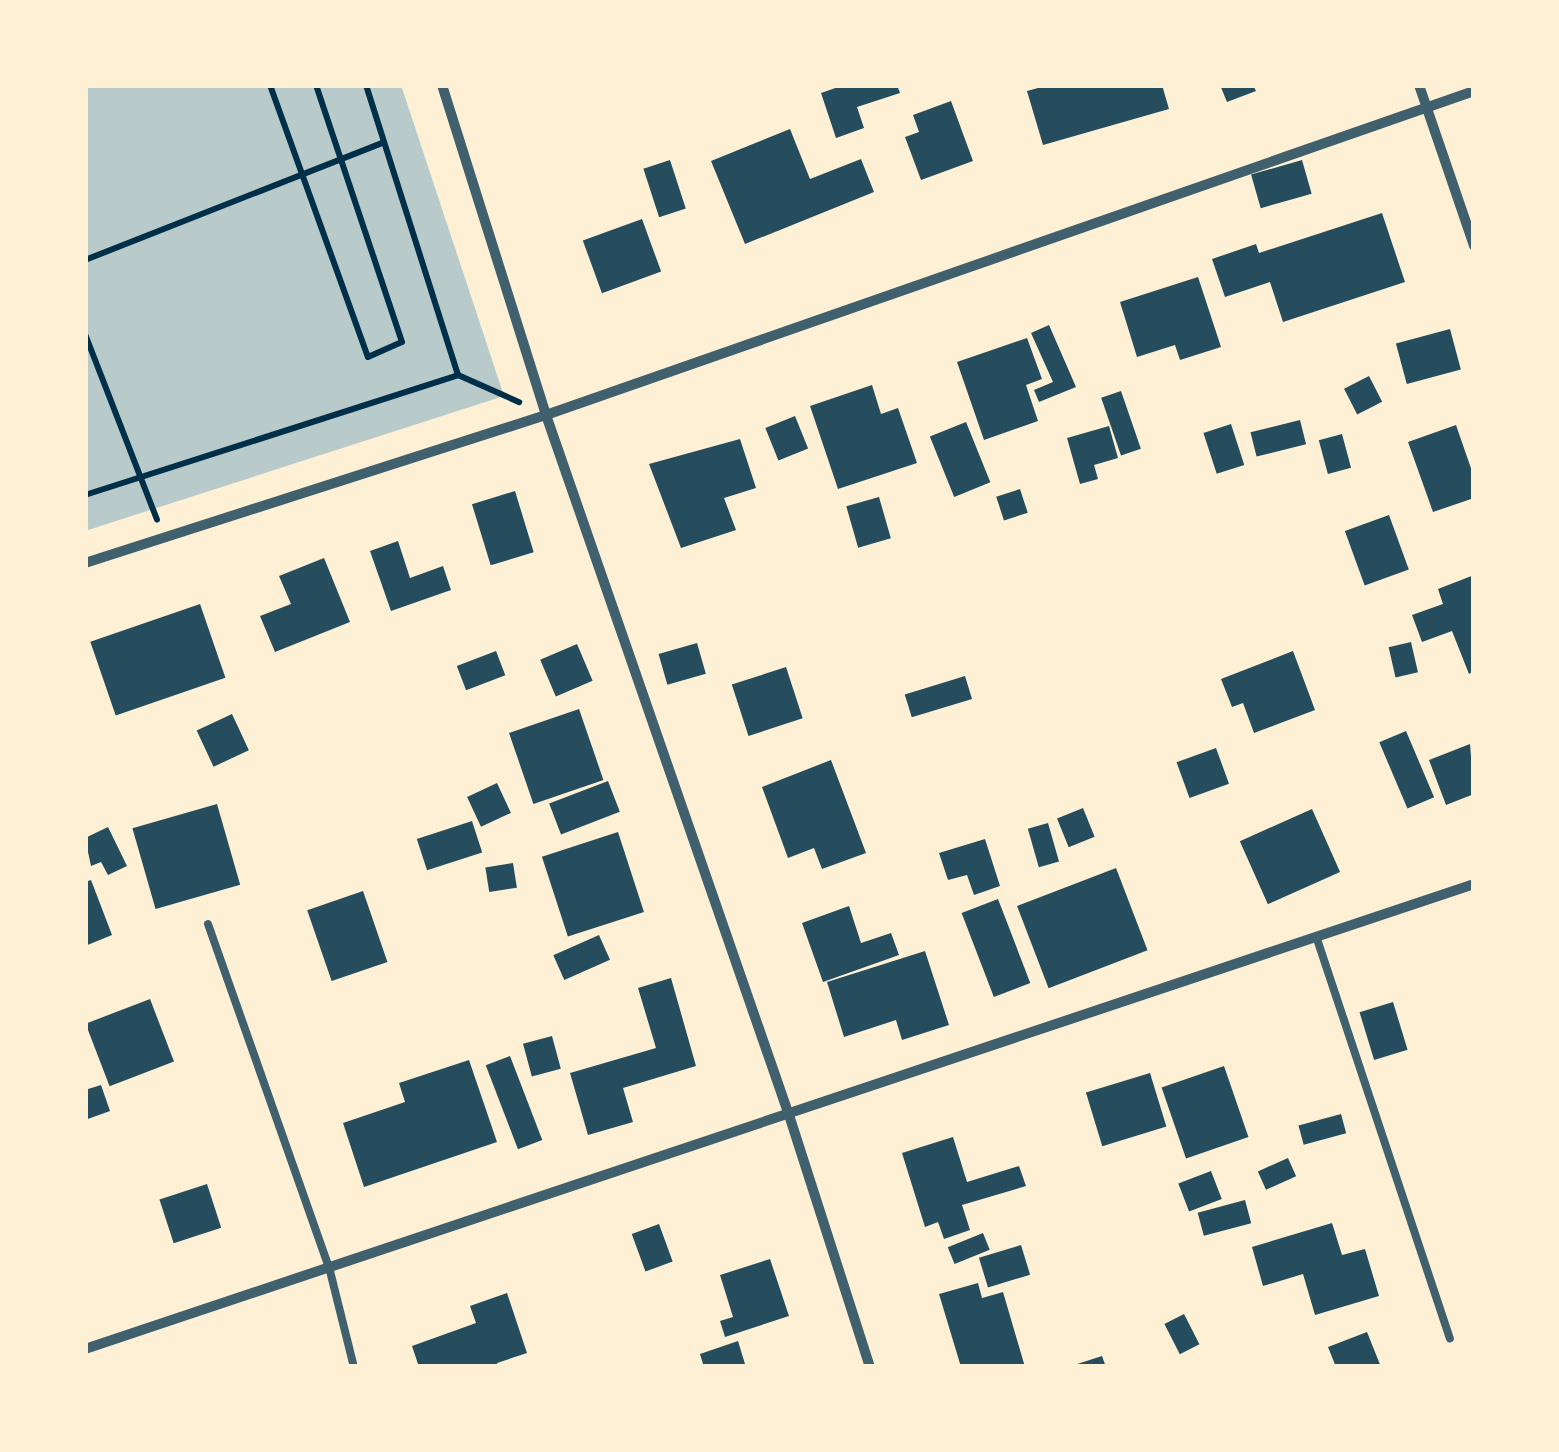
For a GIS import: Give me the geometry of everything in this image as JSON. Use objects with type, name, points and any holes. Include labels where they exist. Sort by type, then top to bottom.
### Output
[{"type":"street","points":[[442,85],[546,414],[789,1116],[870,1367]]},
{"type":"street","points":[[1419,85],[1474,246]]},
{"type":"street","points":[[85,564],[546,414],[1474,91]]},
{"type":"street","points":[[85,1349],[1474,884]]},
{"type":"lane","points":[[208,924],[329,1268],[354,1367]]},
{"type":"lane","points":[[1317,939],[1450,1338]]},
{"type":"path","points":[[270,85],[368,357],[402,342],[316,85]]},
{"type":"path","points":[[366,85],[458,375]]},
{"type":"path","points":[[85,260],[384,142]]},
{"type":"path","points":[[85,334],[164,538]]},
{"type":"path","points":[[85,495],[458,375],[546,414]]},
{"type":"shaded area","points":[[85,85],[401,85],[504,396],[85,531]]},
{"type":"building","points":[[844,85],[897,85],[900,93],[857,107],[864,128],[836,138],[821,93]]},
{"type":"building","points":[[1049,85],[1162,85],[1169,109],[1043,145],[1027,91]]},
{"type":"building","points":[[1220,85],[1253,85],[1256,91],[1227,102]]},
{"type":"building","points":[[951,101],[973,161],[921,180],[905,137],[919,132],[913,115]]},
{"type":"building","points":[[790,129],[810,179],[861,159],[874,192],[745,244],[711,161]]},
{"type":"building","points":[[670,160],[686,209],[659,217],[643,169]]},
{"type":"building","points":[[1302,160],[1312,194],[1261,208],[1251,175]]},
{"type":"building","points":[[1382,213],[1405,282],[1283,322],[1270,282],[1225,297],[1212,259],[1256,244],[1259,253]]},
{"type":"building","points":[[642,219],[661,272],[602,293],[583,241]]},
{"type":"building","points":[[1198,277],[1221,347],[1180,360],[1175,345],[1137,357],[1120,302]]},
{"type":"building","points":[[1049,325],[1076,387],[1039,402],[1034,390],[1053,382],[1031,333]]},
{"type":"building","points":[[1450,329],[1461,370],[1407,384],[1396,343]]},
{"type":"building","points":[[1027,338],[1042,379],[1026,385],[1038,421],[984,440],[957,362]]},
{"type":"building","points":[[1369,376],[1382,402],[1357,415],[1344,389]]},
{"type":"building","points":[[872,385],[881,414],[898,408],[917,463],[838,489],[810,406]]},
{"type":"building","points":[[1121,391],[1141,449],[1121,456],[1101,398]]},
{"type":"building","points":[[795,416],[808,448],[778,460],[765,428]]},
{"type":"building","points":[[1300,420],[1306,444],[1257,457],[1251,432]]},
{"type":"building","points":[[966,422],[990,482],[954,497],[930,437]]},
{"type":"building","points":[[1231,424],[1244,465],[1217,474],[1203,433]]},
{"type":"building","points":[[1456,425],[1474,477],[1474,498],[1433,512],[1408,442]]},
{"type":"building","points":[[1109,426],[1118,458],[1094,465],[1098,479],[1080,484],[1067,438]]},
{"type":"building","points":[[1342,434],[1351,468],[1328,474],[1319,440]]},
{"type":"building","points":[[740,439],[756,488],[724,498],[736,530],[681,548],[649,464]]},
{"type":"building","points":[[1020,489],[1028,513],[1004,521],[996,497]]},
{"type":"building","points":[[515,491],[534,552],[491,565],[472,504]]},
{"type":"building","points":[[879,497],[891,538],[858,548],[846,506]]},
{"type":"building","points":[[1389,515],[1409,570],[1365,586],[1345,531]]},
{"type":"building","points":[[398,541],[410,578],[443,566],[451,590],[391,611],[370,551]]},
{"type":"building","points":[[324,558],[350,622],[275,652],[260,616],[291,604],[279,576]]},
{"type":"building","points":[[1474,575],[1474,671],[1469,674],[1452,631],[1422,642],[1412,615],[1443,604],[1438,589]]},
{"type":"building","points":[[200,604],[225,678],[116,716],[90,642]]},
{"type":"building","points":[[1411,642],[1418,672],[1396,677],[1389,647]]},
{"type":"building","points":[[697,643],[706,674],[667,685],[659,654]]},
{"type":"building","points":[[577,644],[593,681],[556,696],[540,660]]},
{"type":"building","points":[[496,651],[505,675],[466,690],[457,666]]},
{"type":"building","points":[[1293,651],[1315,710],[1254,733],[1243,703],[1232,707],[1221,679]]},
{"type":"building","points":[[786,667],[803,718],[748,736],[732,685]]},
{"type":"building","points":[[965,676],[972,699],[912,717],[905,694]]},
{"type":"building","points":[[579,709],[603,780],[533,804],[509,733]]},
{"type":"building","points":[[232,714],[249,750],[214,767],[197,730]]},
{"type":"building","points":[[1406,731],[1434,797],[1407,809],[1379,742]]},
{"type":"building","points":[[1470,744],[1474,794],[1446,805],[1429,760]]},
{"type":"building","points":[[1216,748],[1229,784],[1190,798],[1177,762]]},
{"type":"building","points":[[831,760],[866,853],[822,869],[814,848],[788,858],[762,787]]},
{"type":"building","points":[[608,781],[620,812],[561,834],[549,804]]},
{"type":"building","points":[[497,783],[511,813],[481,827],[467,797]]},
{"type":"building","points":[[217,804],[240,885],[156,909],[132,828]]},
{"type":"building","points":[[1083,808],[1095,837],[1069,847],[1057,818]]},
{"type":"building","points":[[1312,809],[1340,872],[1268,904],[1240,841]]},
{"type":"building","points":[[472,821],[482,852],[427,870],[417,839]]},
{"type":"building","points":[[1048,823],[1059,861],[1039,867],[1028,829]]},
{"type":"building","points":[[108,827],[127,866],[108,875],[101,862],[91,866],[85,838]]},
{"type":"building","points":[[618,832],[644,912],[568,937],[542,857]]},
{"type":"building","points":[[985,839],[1000,886],[974,895],[967,875],[948,880],[939,853]]},
{"type":"building","points":[[513,863],[517,888],[489,892],[485,867]]},
{"type":"building","points":[[1116,868],[1148,950],[1049,988],[1017,906]]},
{"type":"building","points":[[91,880],[112,935],[85,946],[85,882]]},
{"type":"building","points":[[363,891],[387,962],[332,981],[307,910]]},
{"type":"building","points":[[998,899],[1030,983],[994,997],[962,913]]},
{"type":"building","points":[[849,906],[861,943],[891,933],[899,955],[823,982],[802,923]]},
{"type":"building","points":[[599,935],[610,960],[564,980],[553,955]]},
{"type":"building","points":[[925,951],[949,1025],[902,1040],[896,1020],[844,1037],[827,982]]},
{"type":"building","points":[[671,978],[696,1066],[623,1088],[633,1122],[588,1135],[570,1073],[656,1048],[638,988]]},
{"type":"building","points":[[150,999],[174,1062],[110,1086],[86,1024]]},
{"type":"building","points":[[1393,1002],[1408,1050],[1374,1060],[1360,1012]]},
{"type":"building","points":[[552,1036],[561,1069],[532,1077],[523,1044]]},
{"type":"building","points":[[510,1056],[542,1140],[518,1149],[486,1065]]},
{"type":"building","points":[[469,1060],[497,1142],[364,1187],[343,1123],[405,1102],[399,1083]]},
{"type":"building","points":[[1224,1066],[1248,1137],[1186,1158],[1162,1087]]},
{"type":"building","points":[[1150,1073],[1166,1127],[1102,1146],[1086,1093]]},
{"type":"building","points":[[101,1085],[110,1111],[85,1120],[85,1090]]},
{"type":"building","points":[[1341,1114],[1346,1133],[1304,1145],[1298,1125]]},
{"type":"building","points":[[953,1137],[967,1182],[1019,1166],[1026,1186],[962,1205],[970,1230],[944,1239],[938,1222],[925,1227],[902,1153]]},
{"type":"building","points":[[1288,1158],[1296,1176],[1266,1190],[1258,1171]]},
{"type":"building","points":[[1211,1171],[1222,1199],[1189,1212],[1178,1184]]},
{"type":"building","points":[[207,1184],[221,1228],[174,1243],[159,1199]]},
{"type":"building","points":[[1245,1200],[1251,1223],[1204,1236],[1198,1213]]},
{"type":"building","points":[[1332,1223],[1342,1255],[1365,1249],[1379,1296],[1315,1315],[1303,1274],[1263,1286],[1252,1247]]},
{"type":"building","points":[[659,1224],[673,1262],[645,1272],[632,1234]]},
{"type":"building","points":[[983,1233],[990,1250],[955,1264],[948,1247]]},
{"type":"building","points":[[1021,1245],[1030,1275],[988,1288],[979,1258]]},
{"type":"building","points":[[770,1259],[789,1316],[725,1337],[720,1321],[733,1317],[720,1275]]},
{"type":"building","points":[[978,1283],[982,1298],[1003,1292],[1025,1367],[961,1367],[939,1294]]},
{"type":"building","points":[[507,1293],[527,1353],[497,1363],[498,1367],[419,1367],[412,1346],[476,1323],[470,1306]]},
{"type":"building","points":[[1184,1314],[1199,1344],[1180,1354],[1164,1324]]},
{"type":"building","points":[[1367,1332],[1381,1367],[1336,1367],[1328,1347]]},
{"type":"building","points":[[738,1341],[745,1364],[704,1367],[700,1354]]},
{"type":"building","points":[[1102,1356],[1106,1367],[1071,1367],[1071,1366]]}]
